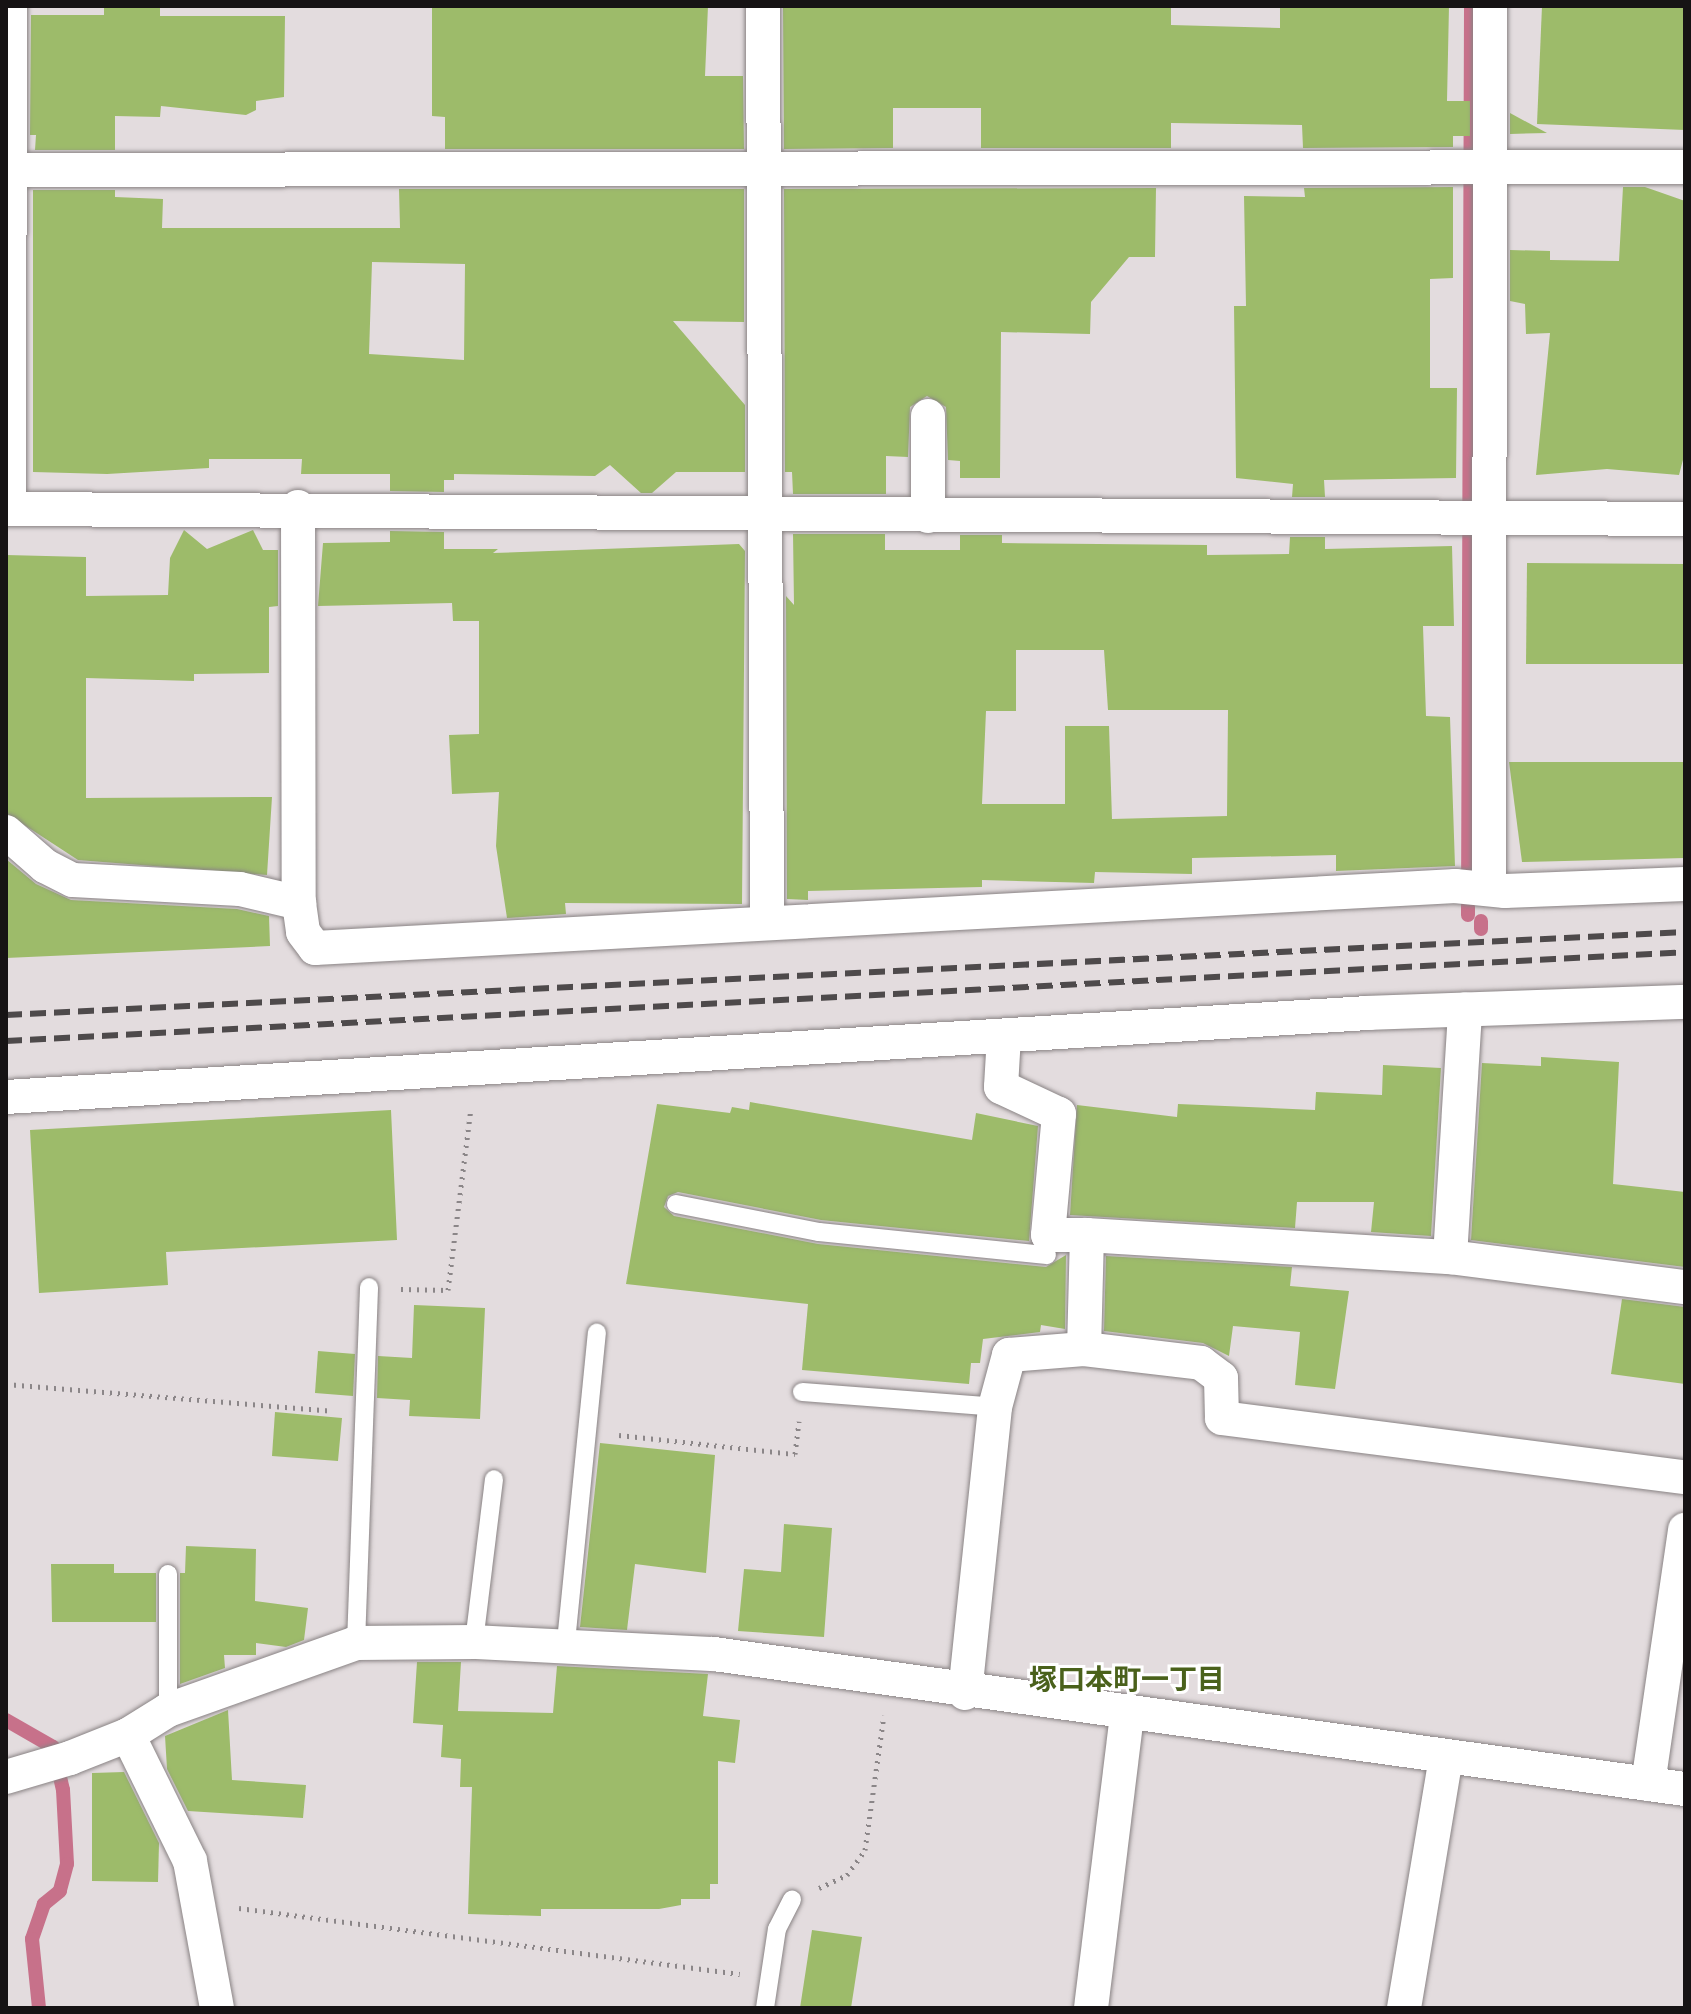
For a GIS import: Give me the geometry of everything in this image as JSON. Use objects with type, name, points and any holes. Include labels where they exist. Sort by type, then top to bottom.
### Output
[{"type":"street","points":[[10,6],[7,509],[298,507],[928,516],[1685,519]]},
{"type":"street","points":[[763,6],[761,514],[767,921]]},
{"type":"street","points":[[1472,886],[1478,169],[1490,6]]},
{"type":"street","points":[[8,170],[1685,167]]},
{"type":"street","points":[[928,416],[928,516]]},
{"type":"street","points":[[298,507],[299,903],[303,932],[315,948],[767,921],[1472,886],[1685,884]]},
{"type":"street","points":[[6,832],[45,866],[73,880],[240,889],[299,903]]},
{"type":"street","points":[[6,1097],[1465,1009],[1685,1002]]},
{"type":"street","points":[[1450,1257],[1465,1009]]},
{"type":"street","points":[[1004,1036],[1001,1087],[1059,1114],[1048,1235],[1450,1257],[1685,1287]]},
{"type":"street","points":[[1084,1349],[1087,1235]]},
{"type":"street","points":[[965,1693],[995,1407],[1009,1355],[1084,1349],[1201,1363],[1221,1378],[1222,1418],[1685,1477]]},
{"type":"street","points":[[1648,1784],[1685,1530]]},
{"type":"street","points":[[6,1777],[128,1735],[168,1710],[356,1643],[566,1642],[714,1654],[1127,1716],[1685,1789]]},
{"type":"street","points":[[1091,2008],[1127,1716]]},
{"type":"street","points":[[128,1735],[190,1861],[202,1903],[217,2008]]},
{"type":"street","points":[[1404,2008],[1446,1757]]},
{"type":"lane","points":[[676,1204],[833,1234],[1047,1255]]},
{"type":"lane","points":[[356,1643],[369,1287]]},
{"type":"lane","points":[[566,1642],[590,1432],[597,1333]]},
{"type":"lane","points":[[802,1392],[995,1407]]},
{"type":"lane","points":[[474,1642],[494,1479]]},
{"type":"lane","points":[[168,1574],[168,1710]]},
{"type":"lane","points":[[765,2008],[777,1929],[792,1900]]},
{"type":"path","points":[[369,1287],[448,1290],[474,1092]]},
{"type":"path","points":[[6,1384],[362,1413]]},
{"type":"path","points":[[590,1432],[795,1454],[802,1392]]},
{"type":"path","points":[[792,1900],[847,1875],[865,1850],[888,1680]]},
{"type":"path","points":[[202,1903],[769,1977]]},
{"type":"building","points":[[104,6],[160,6],[160,16],[285,16],[284,97],[256,101],[256,110],[246,115],[161,106],[160,117],[115,116],[115,150],[35,150],[36,135],[30,135],[31,15],[104,15]]},
{"type":"building","points":[[432,6],[708,6],[705,76],[743,76],[744,149],[445,149],[445,117],[432,116]]},
{"type":"building","points":[[783,6],[1171,6],[1171,25],[1280,28],[1280,6],[1449,6],[1447,101],[1470,101],[1470,136],[1453,136],[1453,147],[1303,148],[1302,125],[1171,123],[1171,148],[981,148],[981,108],[893,108],[893,148],[784,149]]},
{"type":"building","points":[[1542,6],[1685,6],[1685,130],[1537,124]]},
{"type":"building","points":[[1510,113],[1547,133],[1510,134]]},
{"type":"building","points":[[1453,187],[1453,278],[1430,279],[1430,388],[1457,388],[1456,478],[1324,480],[1325,497],[1292,497],[1293,484],[1236,478],[1234,306],[1246,306],[1244,196],[1305,197],[1304,188]]},
{"type":"building","points":[[1623,187],[1645,187],[1685,201],[1685,452],[1679,475],[1607,469],[1536,475],[1550,333],[1526,334],[1525,304],[1510,301],[1510,250],[1550,251],[1550,260],[1619,261]]},
{"type":"building","points":[[1156,188],[1155,257],[1129,257],[1091,302],[1090,334],[1001,332],[1000,478],[960,478],[960,461],[948,460],[946,407],[927,396],[910,407],[908,457],[886,456],[886,494],[793,494],[792,472],[785,472],[784,189]]},
{"type":"building","points":[[399,189],[744,189],[744,322],[673,321],[745,405],[745,472],[676,472],[652,493],[641,493],[610,465],[595,476],[454,474],[454,480],[444,480],[444,492],[390,491],[390,474],[301,474],[302,459],[209,459],[209,468],[107,474],[33,472],[33,190],[115,190],[115,197],[163,199],[162,228],[400,228]],"holes":[[[372,262],[465,264],[464,360],[369,354]]]},
{"type":"building","points":[[184,530],[207,549],[253,530],[263,550],[278,550],[278,606],[269,607],[269,673],[194,674],[194,681],[86,678],[86,798],[272,797],[267,875],[78,860],[6,813],[6,555],[86,557],[86,596],[168,595],[170,558]]},
{"type":"building","points":[[390,531],[444,532],[444,549],[498,549],[493,553],[739,544],[745,551],[742,904],[565,903],[566,914],[507,918],[496,846],[499,792],[452,794],[449,735],[479,734],[479,621],[453,621],[452,603],[318,606],[323,543],[390,542]]},
{"type":"building","points":[[793,534],[885,534],[885,550],[960,550],[960,535],[1002,535],[1002,543],[1207,545],[1207,555],[1289,554],[1290,537],[1325,537],[1325,549],[1452,546],[1454,626],[1423,626],[1426,716],[1450,717],[1455,866],[1336,871],[1336,855],[1192,858],[1192,874],[1095,872],[1094,883],[982,880],[982,887],[808,891],[808,900],[787,899],[786,596],[794,605]],"holes":[[[1016,650],[1104,650],[1108,710],[1228,710],[1227,816],[1112,819],[1109,726],[1065,726],[1065,804],[982,804],[986,711],[1016,711]]]},
{"type":"building","points":[[1527,563],[1685,564],[1685,664],[1526,664]]},
{"type":"building","points":[[1509,762],[1685,762],[1685,858],[1522,862]]},
{"type":"building","points":[[6,859],[36,884],[71,900],[237,909],[269,916],[270,946],[6,958]]},
{"type":"building","points":[[1541,1057],[1619,1062],[1613,1184],[1685,1192],[1685,1267],[1471,1240],[1482,1063],[1541,1066]]},
{"type":"building","points":[[1383,1065],[1441,1068],[1431,1236],[1371,1232],[1374,1202],[1297,1202],[1295,1228],[1070,1215],[1077,1105],[1177,1117],[1178,1104],[1315,1110],[1316,1092],[1382,1095]]},
{"type":"building","points":[[750,1102],[972,1140],[976,1113],[1038,1126],[1029,1241],[821,1220],[678,1192],[668,1196],[664,1207],[674,1216],[818,1244],[1046,1267],[1066,1255],[1065,1329],[1041,1325],[1040,1332],[983,1339],[980,1363],[971,1363],[969,1384],[802,1370],[808,1304],[626,1284],[657,1104],[730,1113],[732,1107],[749,1110]]},
{"type":"building","points":[[391,1110],[397,1240],[166,1252],[168,1285],[39,1293],[30,1130]]},
{"type":"building","points":[[1106,1256],[1292,1267],[1290,1286],[1349,1291],[1335,1389],[1295,1385],[1300,1332],[1233,1326],[1229,1356],[1203,1343],[1104,1331]]},
{"type":"building","points":[[1622,1299],[1685,1307],[1685,1384],[1611,1374]]},
{"type":"building","points":[[414,1305],[485,1308],[480,1419],[409,1416],[410,1400],[377,1398],[378,1356],[412,1358]]},
{"type":"building","points":[[318,1351],[355,1354],[353,1396],[315,1393]]},
{"type":"building","points":[[275,1412],[342,1418],[338,1461],[272,1456]]},
{"type":"building","points":[[600,1443],[715,1455],[706,1573],[635,1564],[627,1630],[580,1627]]},
{"type":"building","points":[[784,1524],[832,1528],[824,1637],[738,1631],[744,1569],[781,1572]]},
{"type":"building","points":[[186,1546],[256,1549],[255,1601],[308,1608],[304,1640],[286,1647],[256,1643],[256,1655],[224,1655],[225,1668],[180,1684],[180,1573],[185,1573]]},
{"type":"building","points":[[51,1564],[114,1564],[114,1573],[156,1573],[156,1622],[52,1622]]},
{"type":"building","points":[[417,1662],[461,1662],[458,1711],[553,1713],[557,1666],[708,1674],[703,1716],[740,1720],[735,1763],[718,1761],[718,1884],[710,1884],[710,1899],[681,1899],[681,1905],[659,1909],[541,1909],[541,1916],[468,1914],[472,1787],[460,1787],[461,1759],[441,1757],[443,1725],[413,1723]]},
{"type":"building","points":[[228,1710],[232,1780],[306,1785],[303,1818],[188,1811],[167,1769],[165,1736]]},
{"type":"building","points":[[124,1772],[159,1843],[158,1882],[92,1881],[92,1773]]},
{"type":"building","points":[[812,1930],[862,1937],[851,2008],[800,2008]]},
{"type":"waterway","points":[[1468,915],[1471,6]]},
{"type":"waterway","points":[[1481,921],[1481,929]]},
{"type":"waterway","points":[[6,1720],[53,1747],[63,1790],[67,1864],[60,1891],[44,1904],[32,1939],[39,2008]]},
{"type":"railway","points":[[6,1015],[1685,932]]},
{"type":"railway","points":[[6,1041],[1685,952]]},
{"type":"district","name":"塚口本町一丁目","points":[[1127,1680]]}]
